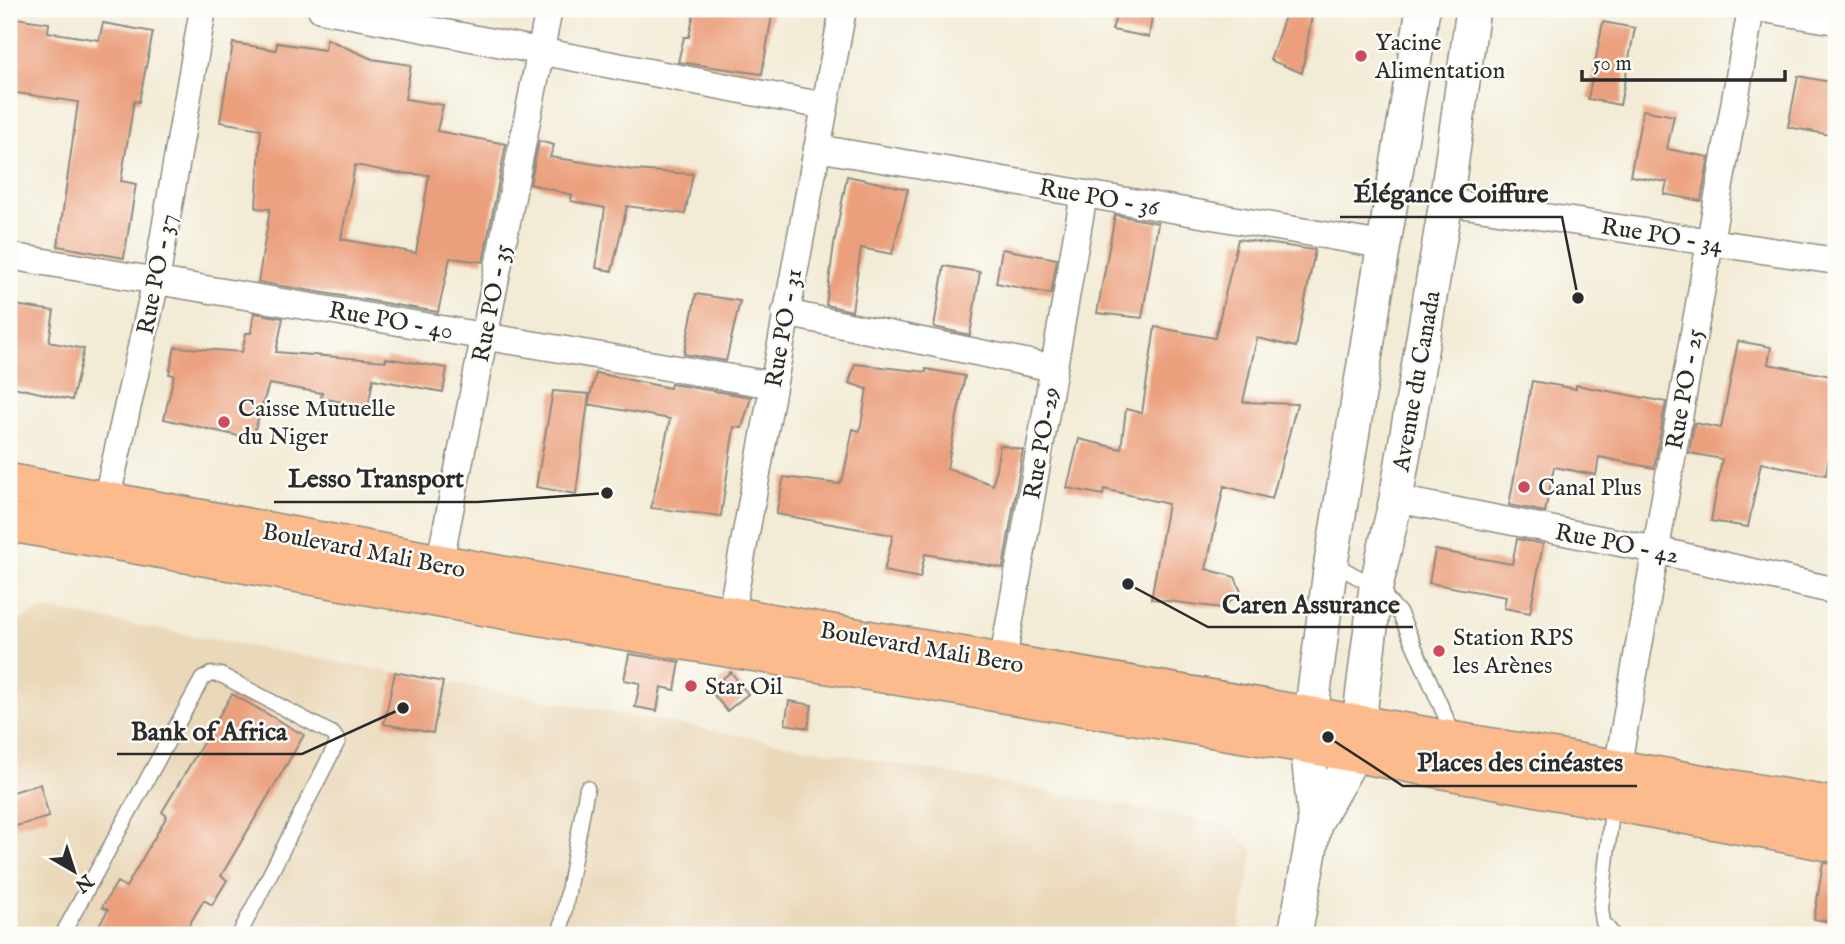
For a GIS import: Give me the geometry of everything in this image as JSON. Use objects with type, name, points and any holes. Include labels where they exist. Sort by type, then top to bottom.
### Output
[{"type":"main road","name":"Boulevard Mali Bero","points":[[9,483],[102,520]]},
{"type":"main road","name":"Boulevard Mali Bero","points":[[9,522],[102,520],[583,607],[1309,729],[1615,787],[1836,807]]},
{"type":"main road","name":"Boulevard Mali Bero","points":[[1357,739],[1457,742],[1615,787],[1836,843]]},
{"type":"street","name":"Rue PO - 37","points":[[102,520],[156,281],[203,9]]},
{"type":"street","points":[[321,9],[825,106]]},
{"type":"street","name":"Rue PO - 35","points":[[436,580],[549,9]]},
{"type":"street","name":"Rue PO - 31","points":[[728,631],[843,9]]},
{"type":"street","points":[[1295,935],[1315,823],[1309,729],[1331,563],[1423,9]]},
{"type":"street","name":"Avenue du Canada","points":[[1357,739],[1376,587],[1396,499],[1446,202],[1473,9]]},
{"type":"street","name":"Rue PO - 25","points":[[1615,787],[1751,9]]},
{"type":"street","points":[[1764,9],[1836,21]]},
{"type":"street","name":"Rue PO - 36","points":[[817,148],[1382,245]]},
{"type":"street","name":"Rue PO-29","points":[[1000,677],[1084,194]]},
{"type":"street","name":"Rue PO - 34","points":[[1446,202],[1836,261]]},
{"type":"street","name":"Rue PO - 40","points":[[9,256],[773,384]]},
{"type":"street","points":[[785,313],[1054,368]]},
{"type":"street","name":"Rue PO - 42","points":[[1396,499],[1656,550],[1836,591]]},
{"type":"street","points":[[1315,823],[1357,739]]},
{"type":"lane","points":[[1331,563],[1376,587],[1400,614],[1457,742]]},
{"type":"lane","points":[[62,935],[202,679],[211,674],[221,675],[322,728],[338,741],[239,935]]},
{"type":"lane","points":[[1613,935],[1603,922],[1601,909],[1615,787]]},
{"type":"lane","points":[[560,935],[587,788]]},
{"type":"shaded area","points":[[46,609],[1224,824],[1254,851],[1238,935],[9,935],[9,624]]},
{"type":"building","points":[[695,9],[773,9],[762,74],[678,62],[684,37],[689,37]]},
{"type":"building","points":[[1118,9],[1153,9],[1149,37],[1112,30]]},
{"type":"building","points":[[1285,16],[1312,16],[1302,73],[1270,60]]},
{"type":"building","points":[[9,17],[49,23],[48,32],[99,40],[103,23],[153,32],[139,102],[134,101],[121,181],[136,184],[124,258],[58,246],[78,102],[9,92]]},
{"type":"building","points":[[1603,22],[1635,28],[1620,105],[1588,99]]},
{"type":"building","points":[[327,39],[372,59],[411,65],[405,99],[443,105],[437,131],[506,144],[483,262],[450,258],[438,312],[258,282],[270,209],[256,208],[261,129],[220,122],[233,43],[276,50],[277,43],[325,50]],"holes":[[[355,165],[396,173],[429,175],[416,253],[341,239]]]},
{"type":"building","points":[[1798,76],[1836,83],[1836,109],[1831,135],[1788,127]]},
{"type":"building","points":[[1643,110],[1674,116],[1667,149],[1709,157],[1701,201],[1664,194],[1667,182],[1630,176]]},
{"type":"building","points":[[539,141],[554,145],[550,157],[633,170],[693,174],[685,214],[627,206],[612,271],[596,268],[605,208],[571,201],[572,195],[530,184]]},
{"type":"building","points":[[847,176],[908,189],[892,254],[861,248],[852,311],[826,305]]},
{"type":"building","points":[[1115,215],[1158,223],[1142,318],[1097,313]]},
{"type":"building","points":[[1238,239],[1315,250],[1296,347],[1257,338],[1243,402],[1297,404],[1272,499],[1224,486],[1206,569],[1235,577],[1241,592],[1222,608],[1151,599],[1168,504],[1104,489],[1103,495],[1067,488],[1079,439],[1121,449],[1126,409],[1142,413],[1155,327],[1215,338]]},
{"type":"building","points":[[1002,249],[1057,259],[1051,294],[996,283]]},
{"type":"building","points":[[944,266],[980,272],[970,335],[934,327]]},
{"type":"building","points":[[696,294],[740,301],[726,361],[684,354]]},
{"type":"building","points":[[9,304],[54,311],[49,342],[84,349],[72,400],[9,386]]},
{"type":"building","points":[[254,313],[283,318],[276,352],[386,361],[386,358],[447,368],[443,392],[373,379],[368,407],[321,398],[322,393],[269,384],[252,439],[164,419],[174,375],[169,374],[175,347],[242,352],[246,333],[251,333]]},
{"type":"building","points":[[1738,341],[1771,347],[1768,364],[1836,377],[1836,414],[1826,475],[1761,463],[1748,527],[1711,521],[1722,459],[1689,453],[1694,423],[1721,428]]},
{"type":"building","points":[[855,364],[926,372],[926,369],[965,376],[947,468],[993,485],[1000,445],[1023,450],[1003,568],[925,554],[920,578],[884,571],[893,535],[776,514],[784,477],[839,484],[843,478],[853,429],[860,431],[867,389],[849,383]]},
{"type":"building","points":[[596,373],[670,388],[671,384],[751,397],[742,428],[734,427],[721,516],[651,508],[670,419],[588,404]]},
{"type":"building","points":[[1532,381],[1576,389],[1576,385],[1666,402],[1654,468],[1599,457],[1596,475],[1554,467],[1545,512],[1509,505]]},
{"type":"building","points":[[553,391],[589,394],[576,494],[536,487]]},
{"type":"building","points":[[1517,539],[1543,544],[1530,613],[1504,608],[1506,597],[1429,583],[1435,550],[1512,564]]},
{"type":"building","points":[[629,654],[680,662],[675,690],[661,687],[657,711],[635,707],[640,683],[624,680]]},
{"type":"building","points":[[395,672],[443,682],[433,733],[384,724]]},
{"type":"building","points":[[731,672],[748,694],[727,711],[709,689]]},
{"type":"building","points":[[232,694],[304,735],[221,876],[227,880],[212,905],[204,900],[183,935],[93,935],[108,910],[102,907],[117,882],[126,887],[167,816],[162,812]]},
{"type":"building","points":[[789,701],[812,705],[808,728],[785,724]]},
{"type":"building","points":[[40,784],[49,817],[9,828],[9,793]]},
{"type":"building","points":[[1823,863],[1836,864],[1836,923],[1814,919]]},
{"type":"place","name":"Yacine Alimentation","points":[[1361,56]]},
{"type":"place","name":"Élégance Coiffure","points":[[1578,298]]},
{"type":"place","name":"Caisse Mutuelle du Niger","points":[[224,422]]},
{"type":"place","name":"Canal Plus","points":[[1524,487]]},
{"type":"place","name":"Lesso Transport","points":[[607,493]]},
{"type":"place","name":"Caren Assurance","points":[[1128,584]]},
{"type":"place","name":"Station RPS les Arènes","points":[[1439,651]]},
{"type":"place","name":"Star Oil","points":[[691,686]]},
{"type":"place","name":"Bank of Africa","points":[[403,708]]},
{"type":"place","name":"Places des cinéastes","points":[[1328,737]]}]
